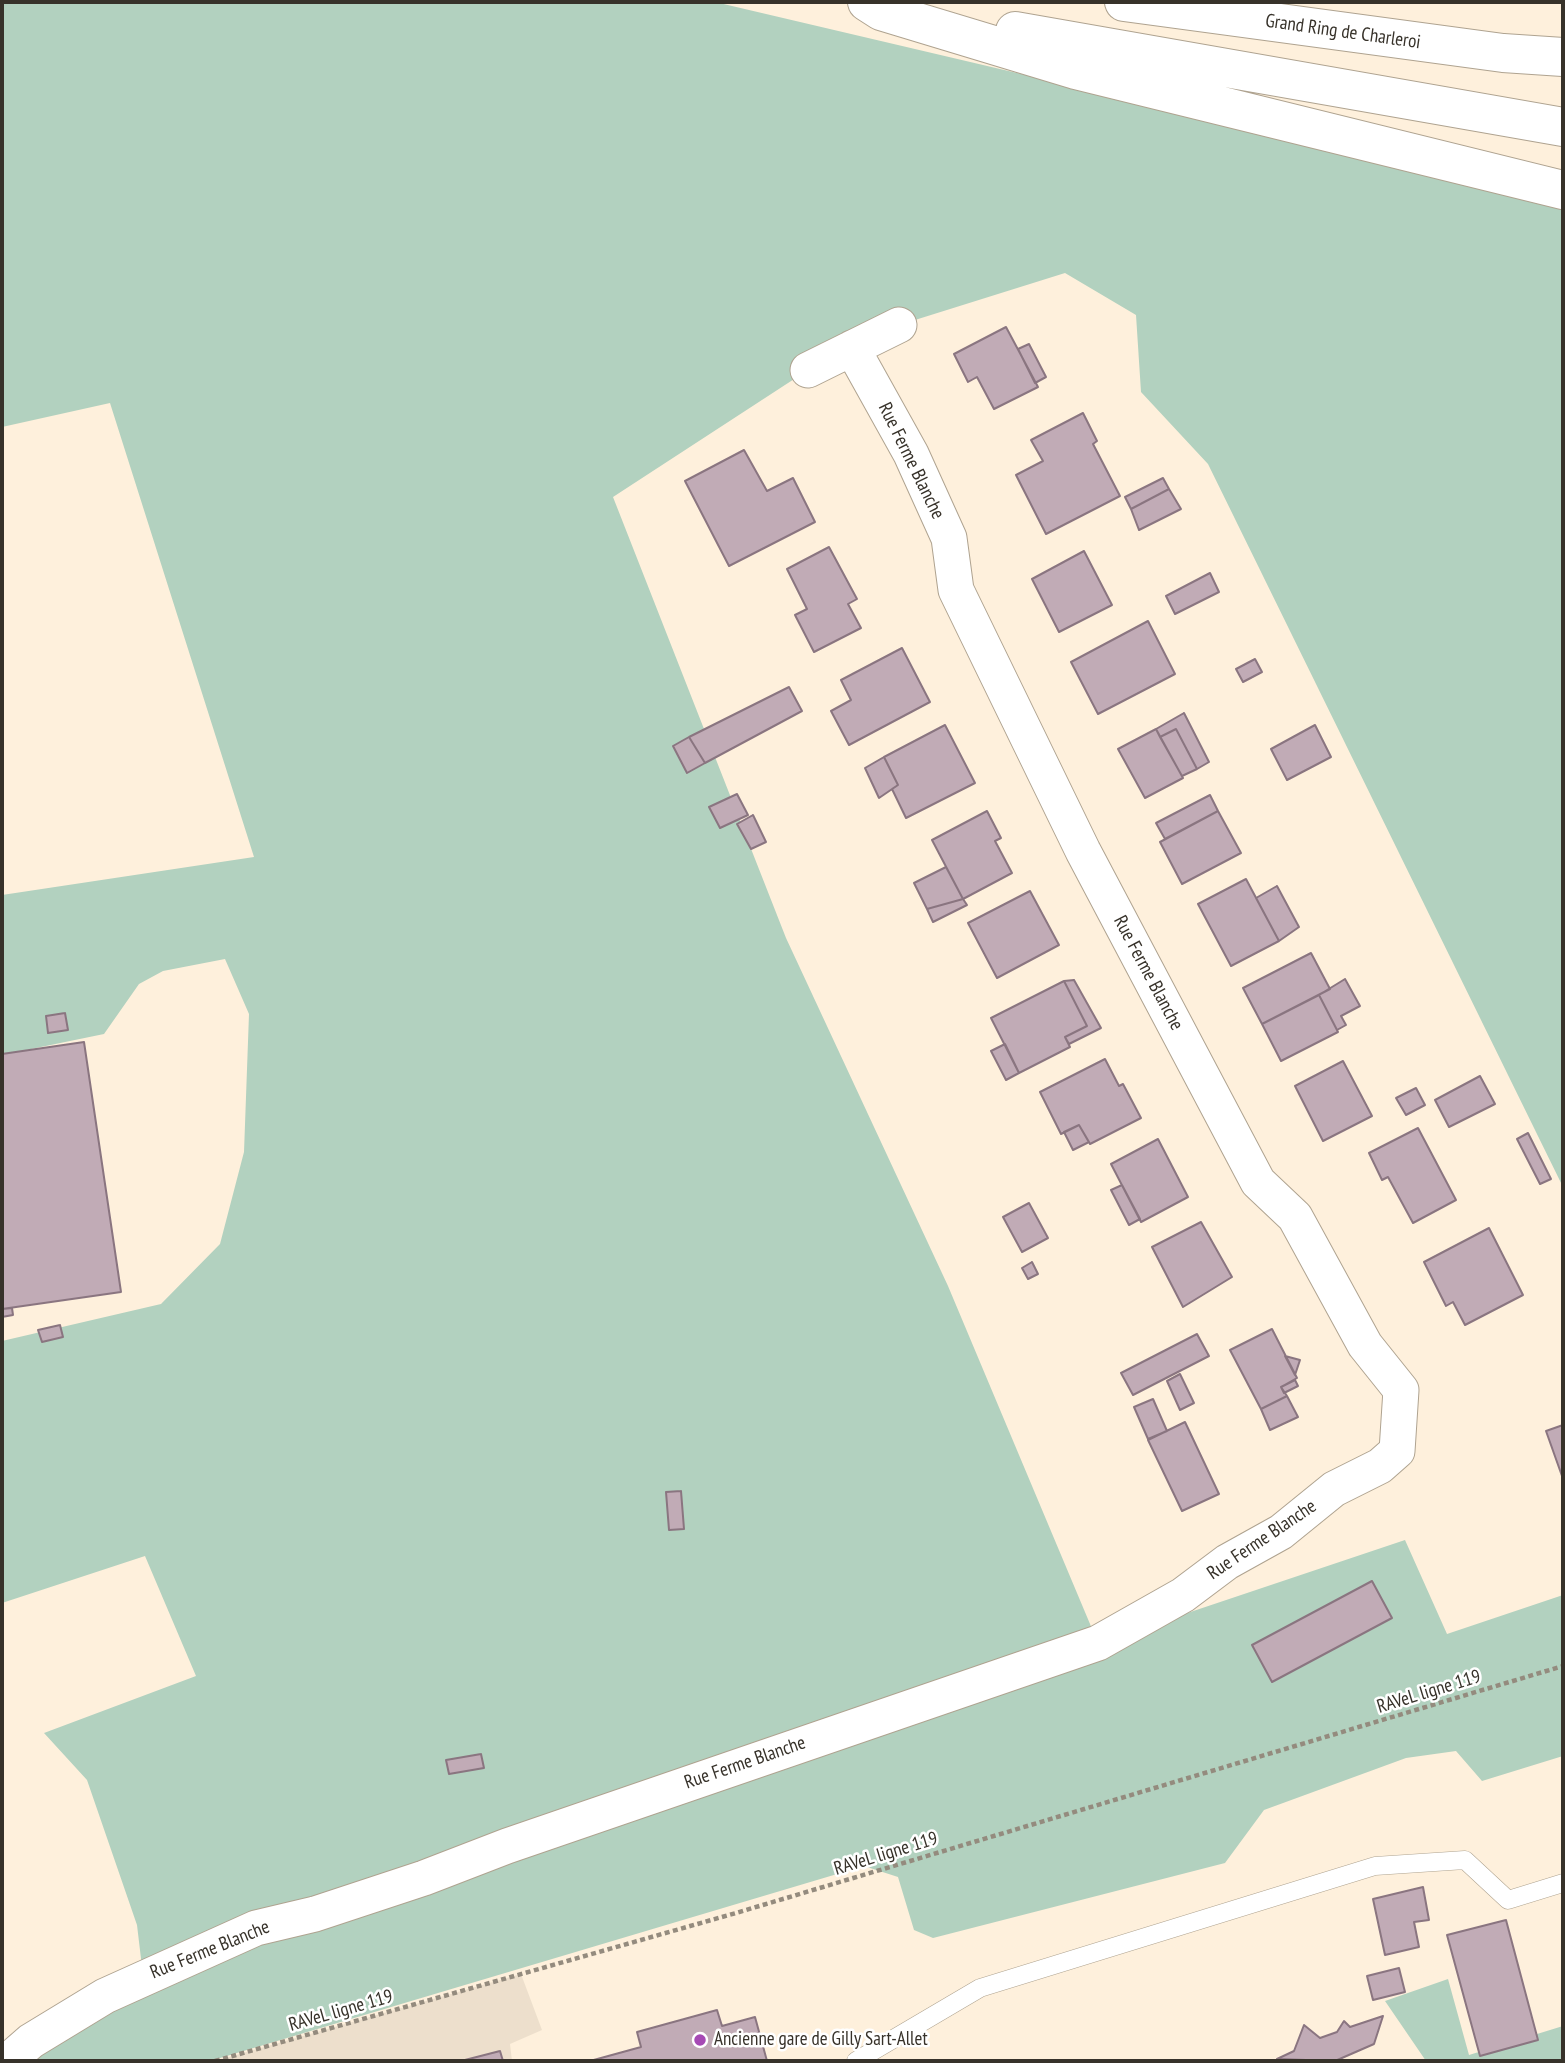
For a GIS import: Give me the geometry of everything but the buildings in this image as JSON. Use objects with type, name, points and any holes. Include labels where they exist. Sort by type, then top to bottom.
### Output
[{"type":"highway","name":"Grand Ring de Charleroi","points":[[1124,2],[1503,53],[1563,57]]},
{"type":"highway","points":[[874,6],[1102,44],[1384,98],[1563,127]]},
{"type":"highway","points":[[874,6],[1076,70],[1563,190]]},
{"type":"street","points":[[808,370],[899,325]]},
{"type":"street","name":"Rue Ferme Blanche","points":[[8,2061],[31,2041],[105,1996],[256,1928],[315,1914],[424,1878],[520,1841],[1098,1643],[1183,1594],[1227,1562],[1281,1532],[1334,1489],[1380,1466],[1397,1451],[1401,1390],[1365,1345],[1294,1217],[1258,1182],[1102,888],[956,590],[949,538],[911,453],[852,348]]},
{"type":"lane","points":[[856,2061],[979,1988],[1374,1866],[1465,1860],[1508,1900],[1563,1883]]},
{"type":"path","name":"RAVeL ligne 119","points":[[215,2061],[736,1913],[1563,1666]]},
{"type":"shaded area","points":[[521,1974],[542,2030],[510,2044],[512,2061],[215,2061]]},
{"type":"green space","points":[[2,2],[715,2],[1268,132],[1563,207],[1563,1187],[1208,464],[1141,392],[1136,315],[1065,273],[899,325],[808,370],[613,497],[786,938],[948,1286],[1098,1643],[1405,1540],[1447,1634],[1563,1595],[1563,1756],[1482,1781],[1456,1751],[1406,1758],[1264,1810],[1225,1863],[933,1938],[914,1930],[898,1877],[864,1866],[210,2061],[2,2061],[142,1967],[137,1925],[87,1780],[44,1733],[196,1676],[145,1556],[2,1603],[2,1341],[161,1304],[220,1244],[244,1152],[249,1014],[225,959],[163,971],[139,984],[104,1034],[2,1055],[2,895],[254,857],[110,403],[2,427]]},
{"type":"green space","points":[[1448,1979],[1469,2055],[1563,2026],[1563,2061],[1426,2061],[1385,2001]]},
{"type":"place","name":"Ancienne gare de Gilly Sart-Allet","points":[[700,2040]]}]
